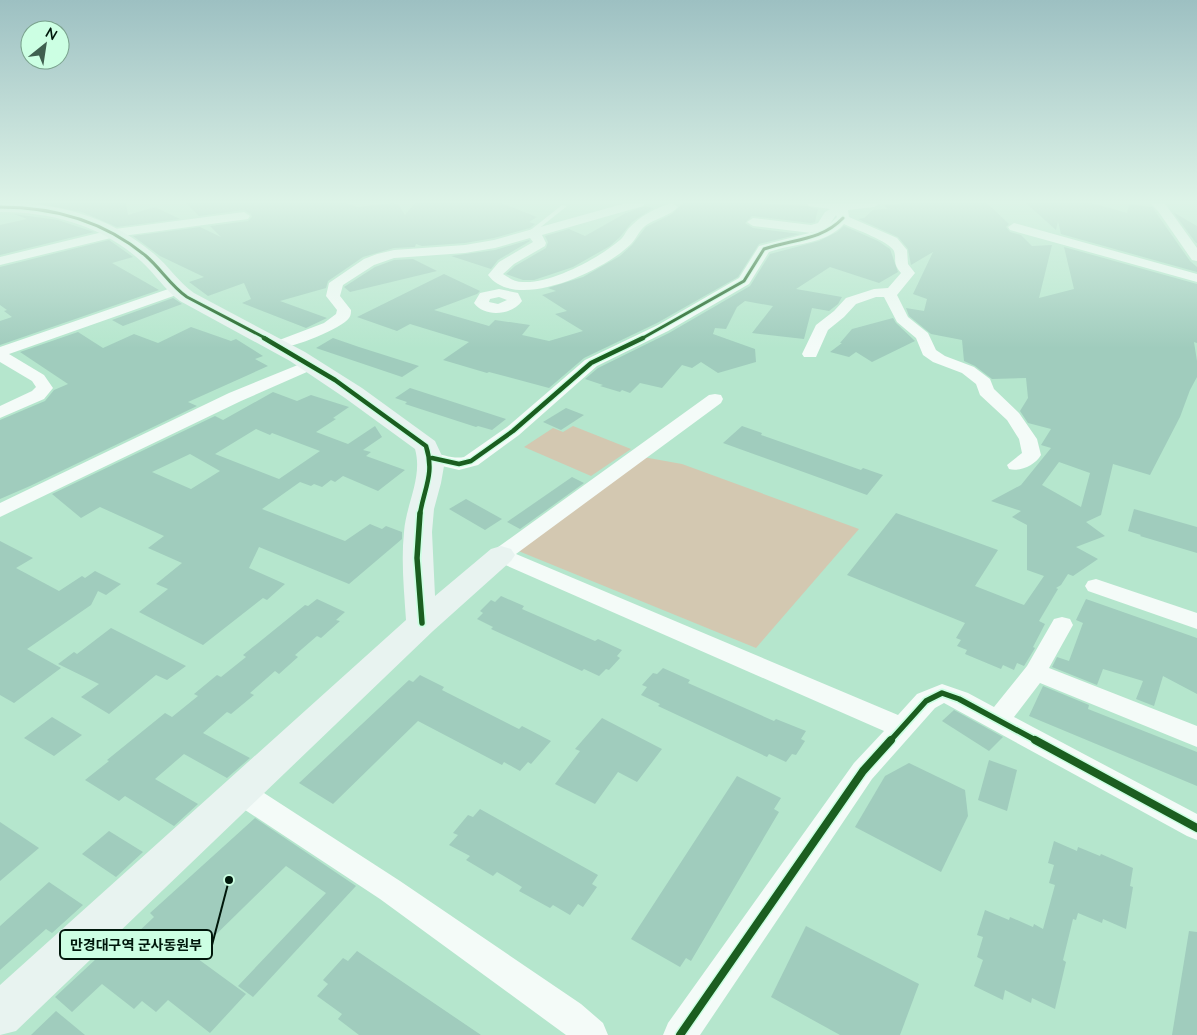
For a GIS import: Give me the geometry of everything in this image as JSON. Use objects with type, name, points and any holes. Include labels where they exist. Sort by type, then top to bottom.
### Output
[{"type":"street","points":[[0,261],[40,251]]},
{"type":"street","points":[[139,251],[148,258],[177,290],[279,345],[426,446],[432,458],[429,482],[418,518],[418,576],[422,623]]},
{"type":"street","points":[[279,345],[329,326],[343,316],[344,310],[334,296],[336,283],[369,262],[394,254],[432,251]]},
{"type":"street","points":[[529,251],[500,267],[495,275],[510,290],[547,284],[587,266],[611,251]]},
{"type":"street","points":[[432,458],[458,464],[471,461],[513,431],[591,364],[664,328],[744,281],[763,251]]},
{"type":"street","points":[[900,251],[901,264],[908,273],[890,295],[902,319],[923,336],[929,352],[939,359],[968,370],[984,382],[986,391],[1013,417],[1028,439],[1032,455],[1016,465]]},
{"type":"street","points":[[1101,251],[1197,278]]},
{"type":"street","points":[[0,354],[177,290]]},
{"type":"street","points":[[810,354],[821,328],[839,314],[851,301],[874,293],[893,292]]},
{"type":"street","points":[[0,354],[38,378],[45,388],[38,394],[0,413]]},
{"type":"street","points":[[0,511],[235,397],[310,365]]},
{"type":"street","points":[[0,1015],[422,623],[501,555],[715,399]]},
{"type":"street","points":[[501,555],[903,728]]},
{"type":"street","points":[[1096,586],[1197,621]]},
{"type":"street","points":[[998,720],[1035,672],[1062,624]]},
{"type":"street","points":[[1035,672],[1197,737]]},
{"type":"street","points":[[680,1035],[863,772],[926,701],[942,693],[959,699],[1197,828]]},
{"type":"street","points":[[240,792],[390,890],[569,1016],[591,1035]]},
{"type":"shaded area","points":[[573,426],[631,449],[591,476],[524,447],[553,428],[563,432]]},
{"type":"shaded area","points":[[643,457],[682,464],[859,529],[756,648],[516,550]]},
{"type":"building","points":[[0,251],[15,251],[0,255]]},
{"type":"building","points":[[63,251],[125,251],[133,257],[112,263],[159,290],[0,345],[0,321],[12,317],[0,305],[0,267]]},
{"type":"building","points":[[154,251],[383,251],[363,257],[328,281],[326,288],[280,301],[327,318],[306,328],[242,303],[251,299],[244,283],[208,296],[189,282],[204,277]]},
{"type":"building","points":[[485,251],[513,251],[498,260],[491,269],[451,256]]},
{"type":"building","points":[[540,251],[601,251],[573,267],[534,280],[523,280],[506,274],[515,266]]},
{"type":"building","points":[[625,251],[754,251],[738,277],[657,323],[584,358],[549,388],[443,360],[469,342],[410,324],[397,331],[357,317],[444,274],[480,291],[477,294],[434,310],[489,326],[495,320],[530,325],[522,335],[549,341],[583,331],[555,314],[567,311],[542,295],[556,291],[548,288],[583,277]]},
{"type":"building","points":[[780,251],[891,251],[898,272],[879,283],[830,267],[796,289],[842,297],[838,304],[829,311],[812,308],[804,339],[752,333],[773,306],[745,301],[737,307],[726,329],[715,328],[713,334],[755,349],[756,362],[718,373],[701,362],[692,368],[682,365],[662,388],[640,383],[630,393],[600,386],[603,385],[585,379],[598,368],[669,333],[750,286],[770,254]]},
{"type":"building","points":[[908,251],[1050,251],[1039,298],[1074,289],[1065,251],[1079,251],[1197,284],[1197,343],[1194,342],[1197,377],[1180,417],[1150,475],[1113,464],[1101,515],[1086,522],[1105,536],[1076,547],[1098,559],[1073,576],[1068,574],[1061,585],[1056,588],[1058,589],[1039,621],[1045,624],[1033,647],[1035,648],[1024,666],[1017,663],[1014,670],[1003,665],[1001,669],[965,654],[967,650],[957,646],[961,640],[956,638],[965,623],[847,575],[896,513],[998,550],[975,586],[1024,605],[1044,576],[1027,570],[1027,525],[1012,517],[1021,511],[991,501],[1021,485],[1051,448],[1041,445],[1051,429],[1028,423],[1020,411],[1028,398],[1026,378],[992,379],[975,366],[964,361],[962,340],[931,334],[909,316],[906,308],[924,311],[927,299],[913,294],[933,252],[911,265]],"holes":[[[1059,462],[1090,473],[1081,507],[1042,485]]]},
{"type":"building","points":[[1123,251],[1183,251],[1197,267],[1197,272]]},
{"type":"building","points":[[413,259],[437,271],[350,292],[344,287],[375,267],[394,260]]},
{"type":"building","points":[[173,298],[182,304],[123,326],[112,320]]},
{"type":"building","points":[[893,318],[915,341],[872,362],[856,352],[849,357],[830,352],[842,343],[840,343],[852,329]]},
{"type":"building","points":[[191,327],[231,341],[236,339],[263,356],[255,359],[268,366],[188,402],[197,406],[0,499],[0,420],[45,401],[54,390],[68,384],[20,352],[78,332],[103,348],[134,334],[158,343]]},
{"type":"building","points":[[333,338],[419,366],[402,377],[316,348]]},
{"type":"building","points":[[410,388],[506,419],[492,430],[476,427],[405,404],[407,402],[395,398]]},
{"type":"building","points":[[273,392],[297,401],[311,395],[349,407],[333,418],[336,419],[316,432],[348,444],[375,426],[382,437],[363,450],[371,452],[366,456],[405,470],[378,491],[343,476],[335,482],[331,480],[322,487],[300,482],[262,509],[345,541],[370,524],[382,529],[386,526],[402,532],[402,539],[349,584],[259,547],[249,568],[285,584],[267,600],[263,598],[203,645],[139,612],[168,589],[156,584],[182,563],[148,548],[164,536],[100,507],[81,518],[52,494],[215,416],[223,420]],"holes":[[[256,429],[270,435],[272,433],[320,451],[279,479],[215,454]],[[190,454],[220,471],[191,489],[152,472]]]},
{"type":"building","points":[[566,408],[584,415],[561,430],[543,422]]},
{"type":"building","points":[[742,426],[762,433],[761,435],[861,470],[863,468],[883,475],[867,495],[723,443]]},
{"type":"building","points":[[572,477],[584,483],[520,529],[507,522]]},
{"type":"building","points":[[466,499],[502,519],[485,530],[449,509]]},
{"type":"building","points":[[1134,509],[1197,527],[1197,553],[1128,531]]},
{"type":"building","points":[[0,541],[33,558],[16,568],[59,591],[82,576],[85,578],[95,571],[121,584],[106,595],[98,591],[91,605],[27,649],[61,668],[14,703],[0,695]]},
{"type":"building","points":[[501,596],[524,606],[522,609],[595,641],[598,639],[622,650],[617,656],[620,658],[609,670],[606,669],[599,676],[584,669],[582,671],[491,629],[493,627],[477,619],[483,613],[480,611],[491,600],[495,602]]},
{"type":"building","points":[[317,599],[345,612],[336,620],[340,621],[321,638],[317,636],[295,655],[298,657],[279,674],[275,671],[250,693],[254,695],[231,714],[227,712],[203,733],[250,758],[227,778],[184,754],[155,779],[198,804],[174,826],[125,796],[119,801],[85,780],[165,713],[172,717],[198,696],[194,694],[217,675],[221,677],[246,657],[243,655],[305,605],[308,606]]},
{"type":"building","points":[[1086,599],[1197,638],[1197,694],[1163,676],[1154,706],[1136,699],[1143,681],[1103,669],[1097,685],[1052,667],[1057,657],[1069,661],[1083,623],[1076,620]]},
{"type":"building","points":[[111,628],[186,666],[167,680],[156,675],[109,714],[81,697],[99,684],[58,664],[74,652],[77,654]]},
{"type":"building","points":[[663,668],[690,680],[688,683],[774,721],[776,719],[806,731],[801,739],[805,741],[796,755],[792,754],[786,762],[769,754],[767,757],[658,706],[660,704],[641,695],[647,687],[642,685],[653,673],[657,674]]},
{"type":"building","points":[[420,675],[444,687],[442,690],[519,729],[522,726],[551,741],[531,764],[528,762],[520,771],[504,762],[502,765],[418,721],[333,804],[299,783],[409,680],[413,682]]},
{"type":"building","points":[[1043,686],[1089,705],[1088,709],[1197,752],[1197,786],[1029,716]]},
{"type":"building","points":[[954,710],[1003,737],[989,751],[942,721]]},
{"type":"building","points":[[52,717],[82,735],[54,756],[24,738]]},
{"type":"building","points":[[602,718],[662,749],[637,782],[618,772],[595,804],[555,784],[580,751],[575,749]]},
{"type":"building","points":[[989,760],[1017,770],[1007,811],[978,800]]},
{"type":"building","points":[[909,763],[965,790],[968,816],[941,872],[855,827],[885,776]]},
{"type":"building","points":[[737,776],[781,798],[774,809],[779,812],[691,961],[686,958],[680,967],[631,939]]},
{"type":"building","points":[[480,809],[598,875],[592,884],[597,887],[583,907],[578,904],[570,915],[553,905],[550,908],[519,891],[522,887],[497,872],[493,876],[466,860],[470,856],[449,845],[458,835],[453,833],[468,815],[473,817]]},
{"type":"building","points":[[255,818],[356,886],[253,997],[238,986],[326,893],[286,866],[194,956],[246,994],[210,1033],[168,1000],[156,1012],[142,1001],[134,1009],[102,984],[72,1012],[55,997],[110,946],[117,952],[154,917],[150,913]]},
{"type":"building","points":[[0,822],[39,848],[0,881]]},
{"type":"building","points":[[109,831],[143,852],[116,877],[82,854]]},
{"type":"building","points":[[1054,841],[1077,851],[1078,847],[1100,856],[1101,854],[1133,868],[1130,886],[1133,887],[1126,929],[1103,919],[1102,923],[1078,913],[1076,920],[1073,919],[1063,960],[1066,962],[1055,1009],[1032,998],[1031,1003],[1005,990],[1003,1000],[974,986],[983,960],[977,957],[983,937],[977,935],[985,910],[1009,920],[1010,917],[1033,927],[1034,924],[1043,929],[1055,885],[1049,883],[1054,865],[1048,863]]},
{"type":"building","points":[[49,882],[83,905],[52,933],[46,929],[0,970],[0,926]]},
{"type":"building","points":[[806,926],[919,984],[900,1035],[840,1035],[771,997]]},
{"type":"building","points":[[1189,931],[1197,932],[1197,1035],[1172,1035]]},
{"type":"building","points":[[357,951],[481,1035],[359,1035],[338,1019],[342,1014],[317,996],[328,984],[323,980],[343,958],[348,961]]},
{"type":"building","points":[[56,1011],[85,1035],[31,1035]]},
{"type":"cycle path","points":[[139,251],[187,297],[297,356],[354,393],[426,446],[431,466],[420,509],[417,545],[422,623]]},
{"type":"cycle path","points":[[432,458],[459,464],[471,461],[513,431],[591,363],[663,328],[744,281],[763,251]]},
{"type":"cycle path","points":[[680,1035],[863,771],[926,701],[942,693],[959,699],[1197,828]]},
{"type":"place","name":"만경대구역 군사동원부","points":[[229,880]]}]
